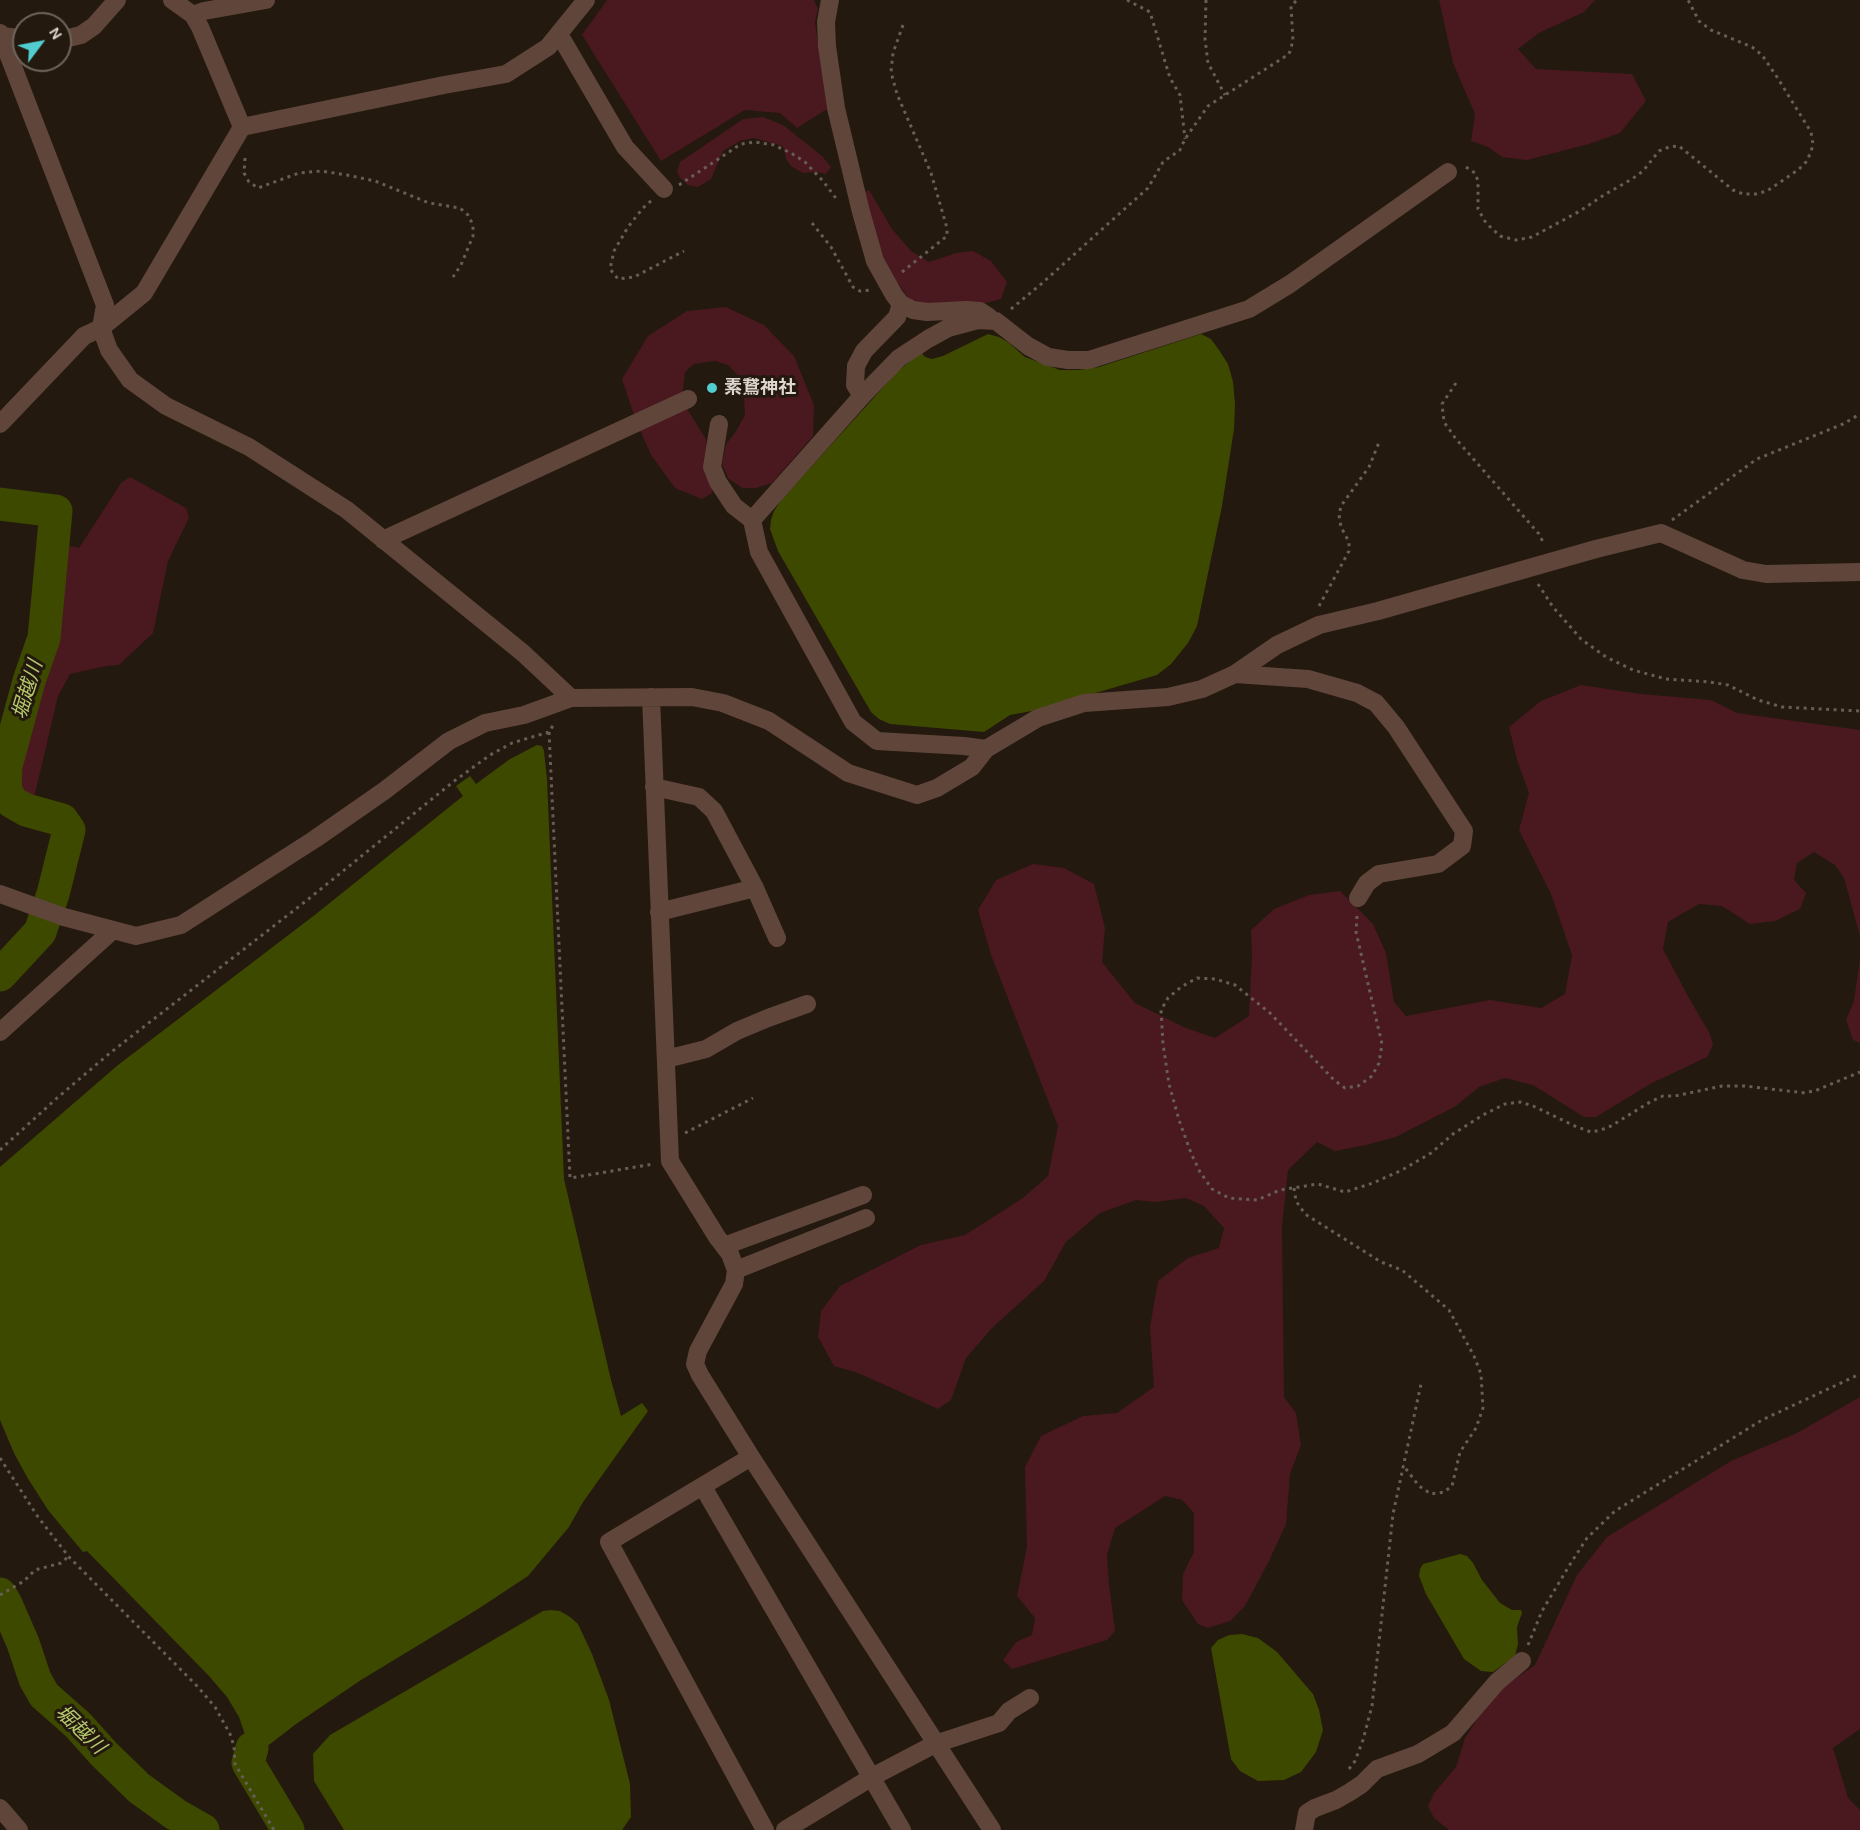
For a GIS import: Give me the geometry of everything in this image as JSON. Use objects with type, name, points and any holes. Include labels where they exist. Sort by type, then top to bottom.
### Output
[{"type":"street","points":[[72,37],[81,35],[93,26],[117,0]]},
{"type":"street","points":[[172,0],[193,15],[200,27],[242,127]]},
{"type":"street","points":[[193,15],[266,0]]},
{"type":"street","points":[[0,424],[84,336],[101,328],[144,293],[242,127],[506,74],[548,48],[586,0]]},
{"type":"street","points":[[830,0],[826,22],[827,46],[836,108],[875,261],[887,283],[901,304],[913,310],[980,311],[1004,326],[1028,346],[1048,357],[1089,360],[1249,309],[1290,284],[1448,172]]},
{"type":"street","points":[[1,34],[105,305],[101,328],[109,350],[130,380],[166,406],[249,447],[347,510],[523,653],[571,698]]},
{"type":"street","points":[[559,34],[625,147],[664,189]]},
{"type":"street","points":[[862,396],[855,385],[856,366],[864,351],[897,317],[901,304]]},
{"type":"street","points":[[752,520],[862,396],[899,358],[948,328],[978,320],[996,321]]},
{"type":"street","points":[[383,540],[688,399]]},
{"type":"street","points":[[719,424],[712,467],[718,482],[734,506],[752,520],[759,552],[853,722],[878,741],[986,749]]},
{"type":"street","points":[[0,894],[64,917],[136,936],[181,925],[315,839],[384,791],[449,741],[485,723],[524,715],[571,698],[692,697],[723,703],[769,721],[848,773],[917,795],[937,788],[972,766],[986,749],[1038,718],[1084,704],[1168,698],[1202,688],[1235,674],[1277,645],[1319,625],[1378,611],[1661,533],[1743,570],[1766,574],[1860,572]]},
{"type":"street","points":[[1235,674],[1308,679],[1357,693],[1376,703],[1396,727],[1464,831],[1462,846],[1438,864],[1379,874],[1367,883],[1358,898]]},
{"type":"street","points":[[651,697],[670,1161],[730,1254],[736,1270],[734,1284],[698,1351],[695,1364],[751,1457],[992,1830]]},
{"type":"street","points":[[654,787],[699,797],[714,811],[755,888],[777,938]]},
{"type":"street","points":[[659,912],[755,888]]},
{"type":"street","points":[[0,1032],[113,930]]},
{"type":"street","points":[[666,1059],[706,1049],[737,1031],[807,1004]]},
{"type":"street","points":[[724,1246],[863,1195]]},
{"type":"street","points":[[736,1270],[866,1218]]},
{"type":"street","points":[[751,1457],[609,1542],[765,1830]]},
{"type":"street","points":[[703,1487],[902,1830]]},
{"type":"street","points":[[1304,1830],[1307,1813],[1350,1792],[1377,1769],[1418,1754],[1454,1733],[1497,1682],[1522,1661]]},
{"type":"street","points":[[785,1830],[872,1778],[935,1744],[999,1723],[1009,1711],[1030,1698]]},
{"type":"path","points":[[1127,0],[1150,12],[1170,78],[1180,95],[1185,139]]},
{"type":"path","points":[[1206,0],[1205,39],[1208,63],[1225,95]]},
{"type":"path","points":[[996,321],[1040,285],[1148,188],[1163,162],[1180,150],[1208,106],[1289,54],[1293,41],[1291,6],[1297,0]]},
{"type":"path","points":[[1448,172],[1458,166],[1468,167],[1475,173],[1478,181],[1478,209],[1486,224],[1500,236],[1516,240],[1532,237],[1580,211],[1638,175],[1659,151],[1669,147],[1679,146],[1732,190],[1743,194],[1767,191],[1798,170],[1806,162],[1811,152],[1813,144],[1811,132],[1777,77],[1762,55],[1752,47],[1711,30],[1698,21],[1689,0]]},
{"type":"path","points":[[812,223],[831,247],[853,287],[860,291],[869,291],[887,283],[947,236],[948,228],[931,173],[897,94],[891,72],[893,53],[903,25]]},
{"type":"path","points":[[684,251],[634,277],[618,279],[610,269],[614,251],[628,227],[643,208],[664,189],[679,185],[741,144],[755,142],[791,153],[805,162],[840,203]]},
{"type":"path","points":[[246,156],[244,173],[249,182],[258,188],[299,173],[321,171],[375,182],[429,203],[460,208],[468,215],[473,225],[473,236],[453,277]]},
{"type":"path","points":[[1456,383],[1442,404],[1444,422],[1456,439],[1539,534],[1550,562]]},
{"type":"path","points":[[1661,533],[1668,523],[1757,459],[1843,424],[1860,414]]},
{"type":"path","points":[[1319,625],[1316,611],[1349,551],[1349,542],[1341,527],[1339,515],[1341,506],[1369,467],[1380,440]]},
{"type":"path","points":[[1532,567],[1537,584],[1553,607],[1581,639],[1606,657],[1633,670],[1666,679],[1728,685],[1758,700],[1782,707],[1860,711]]},
{"type":"path","points":[[0,1150],[110,1053],[306,901],[468,770],[512,743],[549,732],[555,724]]},
{"type":"path","points":[[549,732],[570,1178],[670,1161]]},
{"type":"path","points":[[1358,898],[1356,932],[1383,1044],[1379,1063],[1372,1076],[1358,1086],[1345,1088],[1334,1080],[1270,1013],[1235,985],[1215,979],[1197,978],[1168,998],[1161,1010],[1169,1084],[1179,1120],[1200,1172],[1212,1189],[1230,1198],[1257,1200],[1280,1190],[1318,1184],[1345,1192],[1373,1183],[1402,1170],[1453,1134],[1505,1104],[1520,1102],[1533,1106],[1577,1127],[1591,1131],[1611,1126],[1663,1096],[1676,1096],[1722,1086],[1745,1086],[1805,1093],[1860,1072]]},
{"type":"path","points":[[669,1142],[753,1098]]},
{"type":"path","points":[[1294,1188],[1296,1202],[1305,1214],[1381,1262],[1402,1270],[1449,1310],[1474,1356],[1481,1374],[1483,1408],[1476,1428],[1461,1452],[1452,1486],[1444,1492],[1431,1494],[1419,1486],[1403,1465]]},
{"type":"path","points":[[1522,1661],[1542,1611],[1569,1566],[1587,1538],[1608,1518],[1639,1495],[1762,1420],[1860,1374]]},
{"type":"path","points":[[1349,1769],[1355,1761],[1363,1740],[1372,1706],[1393,1514],[1421,1384]]},
{"type":"path","points":[[0,1458],[38,1517],[69,1557],[215,1707],[230,1734],[234,1746],[235,1764],[274,1830]]},
{"type":"path","points":[[0,1595],[24,1581],[35,1570],[61,1563],[69,1557]]},
{"type":"shaded area","points":[[607,0],[814,0],[818,9],[815,22],[827,109],[797,128],[780,113],[745,110],[661,161],[582,35]]},
{"type":"shaded area","points":[[1439,0],[1595,0],[1584,12],[1539,33],[1518,49],[1536,69],[1632,74],[1646,101],[1620,133],[1589,144],[1527,160],[1502,157],[1488,147],[1471,141],[1475,114],[1453,63]]},
{"type":"shaded area","points":[[763,117],[783,125],[822,156],[831,167],[826,174],[803,173],[791,166],[786,159],[783,146],[754,138],[740,141],[723,151],[711,179],[698,187],[688,185],[680,178],[677,171],[680,162],[743,119]]},
{"type":"shaded area","points":[[869,190],[892,229],[911,251],[929,262],[956,253],[973,251],[991,261],[1007,282],[1001,299],[982,304],[929,306],[909,299],[884,263],[862,193]]},
{"type":"shaded area","points":[[726,307],[764,325],[794,356],[814,405],[813,436],[772,483],[756,488],[742,488],[728,478],[722,464],[726,444],[745,415],[743,381],[728,365],[715,361],[694,364],[685,372],[682,397],[706,439],[713,483],[712,493],[702,499],[675,488],[651,455],[636,421],[622,379],[648,336],[687,311]]},
{"type":"shaded area","points":[[988,334],[1008,342],[1025,357],[1060,370],[1099,367],[1201,334],[1211,339],[1219,350],[1228,364],[1233,382],[1234,429],[1222,506],[1197,626],[1188,643],[1171,664],[1157,675],[1037,710],[1010,715],[984,732],[890,724],[871,712],[778,551],[770,529],[771,520],[782,499],[898,371],[921,352],[925,357],[932,359]]},
{"type":"shaded area","points":[[130,477],[186,508],[189,518],[168,561],[153,633],[119,665],[70,674],[58,696],[34,798],[24,800],[12,787],[12,767],[49,638],[62,544],[79,548],[121,483]]},
{"type":"shaded area","points":[[1581,685],[1641,694],[1711,700],[1737,713],[1860,730],[1860,936],[1844,878],[1835,865],[1814,852],[1797,863],[1794,880],[1806,893],[1800,909],[1775,921],[1750,924],[1722,906],[1699,904],[1668,922],[1663,949],[1710,1034],[1713,1045],[1707,1057],[1650,1084],[1596,1117],[1584,1117],[1533,1085],[1505,1078],[1479,1087],[1456,1106],[1396,1137],[1335,1151],[1317,1142],[1288,1170],[1282,1226],[1284,1397],[1296,1413],[1301,1445],[1290,1474],[1286,1524],[1245,1606],[1230,1621],[1208,1628],[1198,1624],[1182,1600],[1183,1574],[1194,1552],[1194,1513],[1182,1500],[1165,1496],[1115,1528],[1107,1555],[1115,1631],[1107,1640],[1012,1669],[1003,1660],[1016,1642],[1032,1635],[1035,1618],[1017,1596],[1027,1547],[1025,1467],[1041,1436],[1083,1416],[1117,1413],[1154,1387],[1150,1327],[1158,1281],[1188,1258],[1219,1248],[1224,1228],[1204,1206],[1186,1198],[1156,1202],[1136,1200],[1100,1213],[1066,1242],[1044,1281],[992,1328],[966,1358],[951,1400],[938,1409],[858,1373],[834,1366],[818,1337],[821,1311],[840,1286],[921,1245],[965,1235],[1023,1198],[1048,1176],[1058,1126],[991,955],[978,910],[996,880],[1033,864],[1064,868],[1094,884],[1105,928],[1102,962],[1135,1003],[1186,1028],[1215,1038],[1249,1016],[1251,930],[1274,909],[1309,895],[1340,891],[1373,924],[1386,953],[1394,1002],[1406,1016],[1490,1000],[1541,1008],[1565,994],[1572,955],[1551,894],[1519,830],[1529,793],[1517,760],[1509,727],[1541,701]]},
{"type":"shaded area","points":[[537,745],[542,746],[544,751],[547,779],[564,1179],[621,1416],[642,1403],[648,1411],[583,1502],[569,1527],[528,1576],[361,1680],[261,1751],[249,1746],[239,1717],[227,1697],[209,1676],[87,1551],[83,1552],[48,1510],[14,1453],[0,1420],[0,1167],[118,1065],[316,914],[463,796],[456,786],[470,776],[476,784],[510,759]]},
{"type":"shaded area","points":[[1860,959],[1860,1043],[1853,1040],[1846,1020],[1854,1001]]},
{"type":"shaded area","points":[[1860,1397],[1860,1729],[1833,1748],[1848,1798],[1860,1810],[1860,1830],[1449,1830],[1434,1818],[1428,1806],[1434,1793],[1456,1767],[1465,1738],[1499,1690],[1535,1665],[1577,1575],[1607,1537],[1731,1461],[1797,1433]]},
{"type":"shaded area","points":[[1460,1554],[1467,1556],[1473,1563],[1482,1580],[1500,1603],[1512,1610],[1521,1610],[1522,1613],[1517,1627],[1518,1644],[1515,1656],[1493,1672],[1481,1671],[1464,1659],[1426,1594],[1419,1576],[1423,1564]]},
{"type":"shaded area","points":[[543,1611],[560,1611],[578,1624],[609,1700],[630,1784],[631,1817],[622,1830],[344,1830],[314,1781],[313,1754],[330,1735]]},
{"type":"shaded area","points":[[1242,1634],[1258,1638],[1277,1652],[1313,1694],[1319,1710],[1323,1730],[1316,1752],[1301,1772],[1284,1780],[1258,1781],[1240,1771],[1231,1759],[1211,1648],[1218,1640],[1229,1635]]},
{"type":"waterway","name":"堀越川","points":[[0,504],[56,511],[44,638],[29,681],[6,766],[5,789],[12,802],[26,810],[62,820],[69,830],[53,894],[40,932],[0,975]]},
{"type":"waterway","name":"堀越川","points":[[0,1594],[23,1643],[35,1679],[44,1695],[78,1725],[139,1788],[175,1814],[203,1830]]},
{"type":"waterway","points":[[252,1748],[248,1763],[288,1830]]},
{"type":"place","name":"素鵞神社","points":[[712,388]]}]
